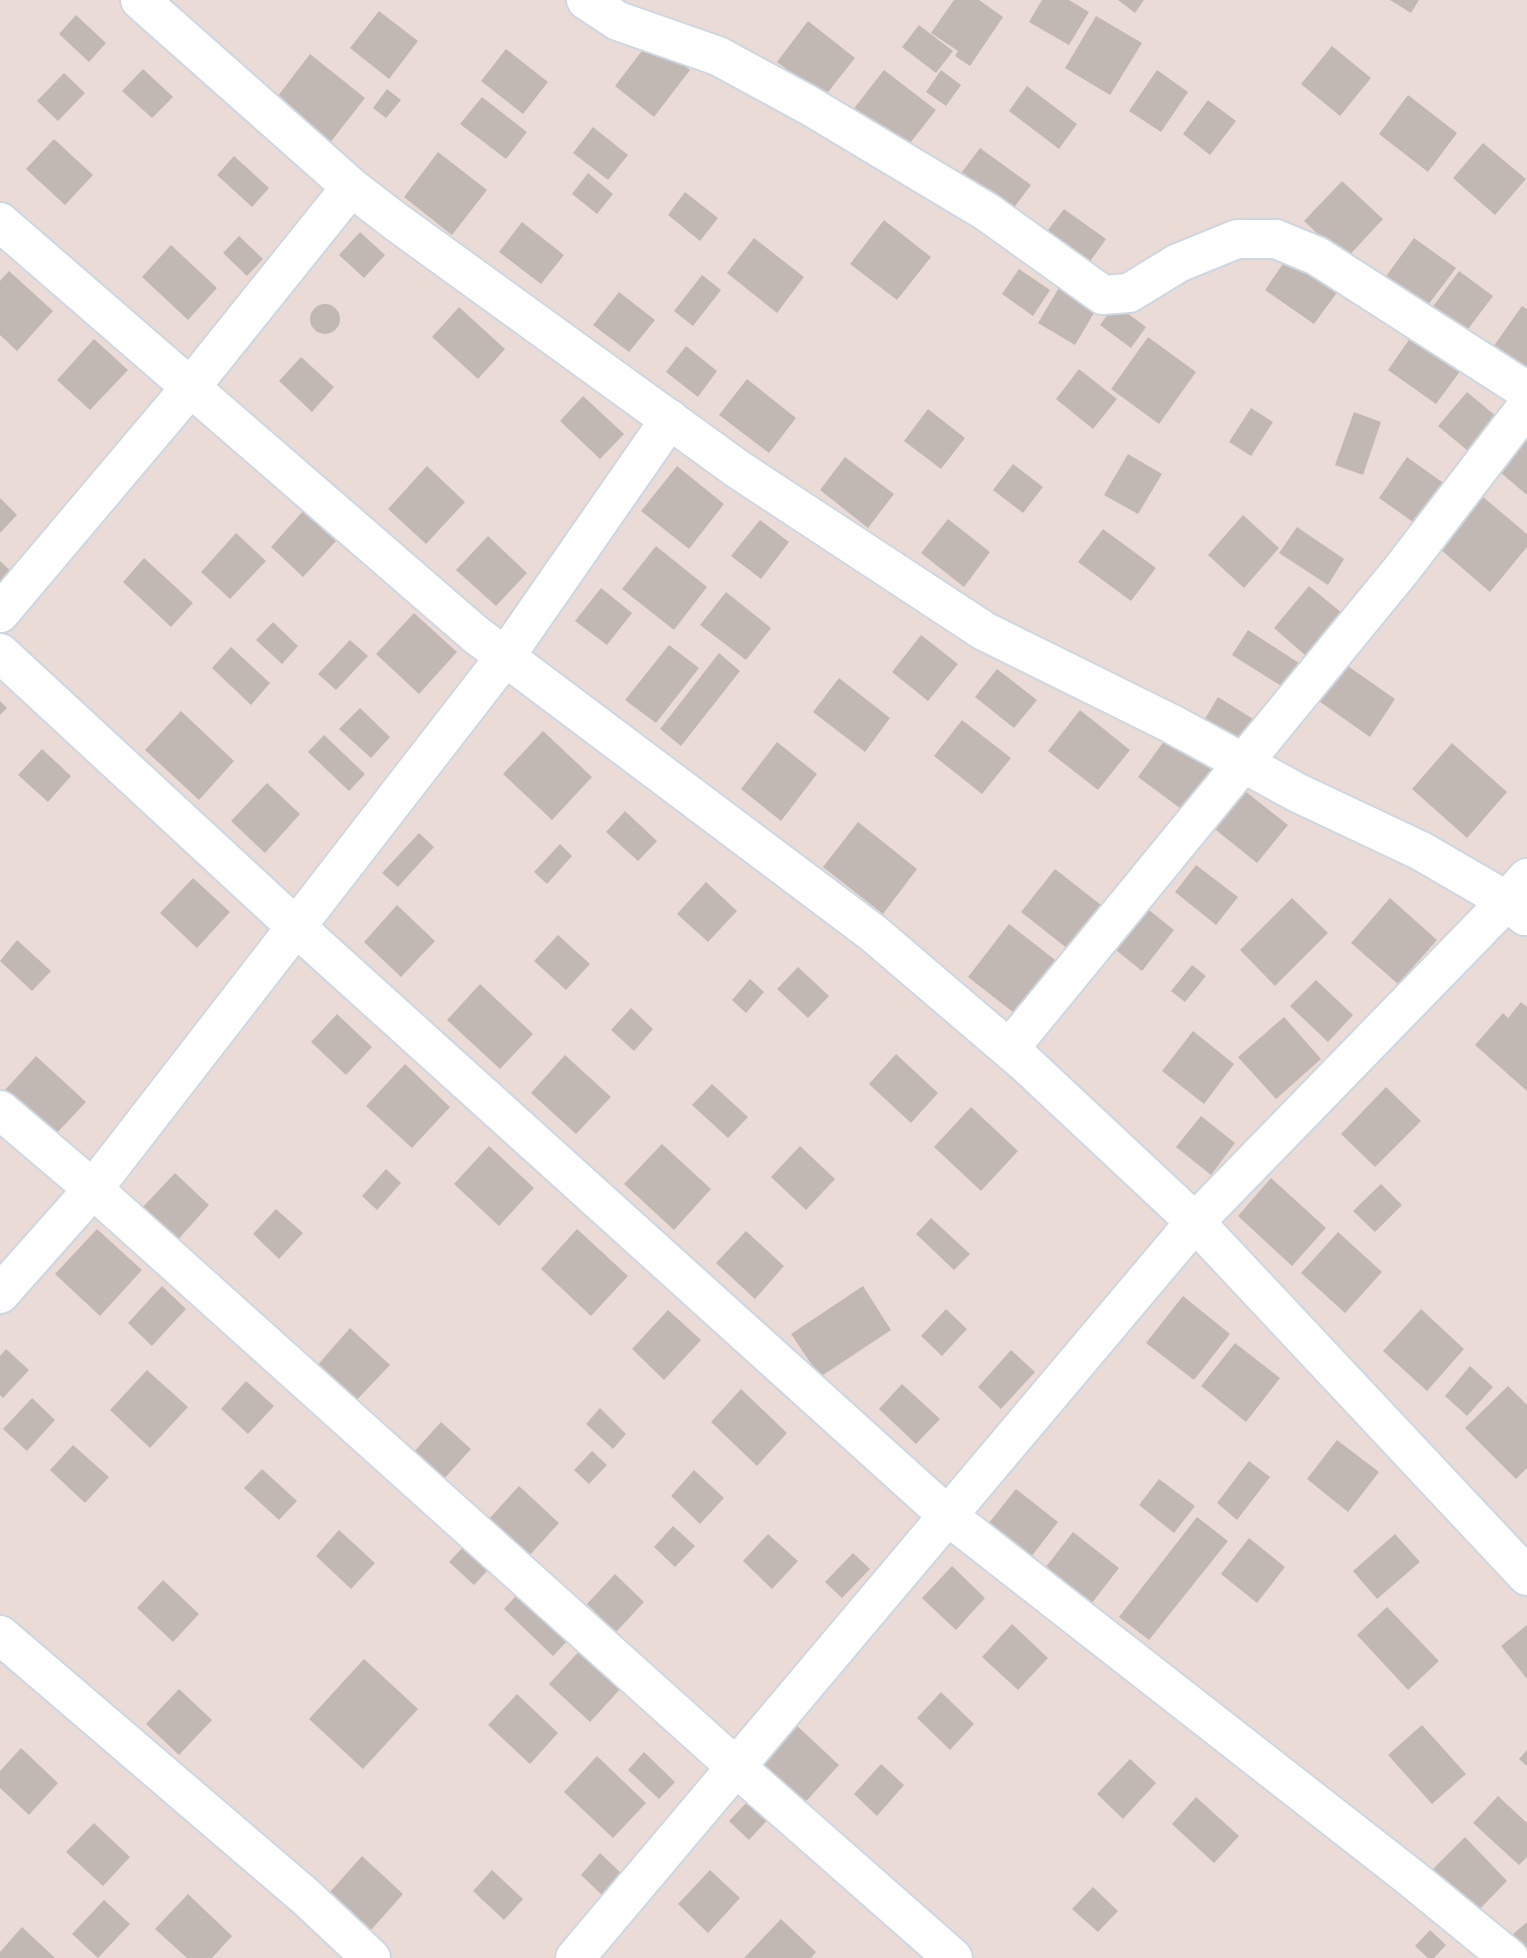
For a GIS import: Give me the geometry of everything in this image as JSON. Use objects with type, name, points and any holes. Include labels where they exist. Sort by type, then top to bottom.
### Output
[{"type":"street","points":[[140,0],[351,187],[739,470],[984,631],[1244,764],[1520,899],[1195,1223],[575,1958]]},
{"type":"street","points":[[586,0],[618,21],[718,57],[810,106],[987,212],[1103,295],[1129,293],[1178,264],[1237,239],[1276,239],[1317,256],[1527,391]]},
{"type":"street","points":[[0,613],[189,389],[351,187]]},
{"type":"street","points":[[0,222],[189,389],[506,657],[873,933],[1009,1049],[1195,1223],[1527,1576]]},
{"type":"street","points":[[1009,1049],[1402,569],[1527,407]]},
{"type":"street","points":[[0,1294],[93,1189],[506,657],[670,419]]},
{"type":"street","points":[[0,653],[295,926],[948,1516],[1410,1877],[1509,1958]]},
{"type":"street","points":[[0,1110],[93,1189],[736,1768],[953,1958]]},
{"type":"street","points":[[0,1635],[372,1958]]},
{"type":"building","points":[[954,0],[979,0],[1003,17],[970,66],[955,56],[958,51],[931,33]]},
{"type":"building","points":[[1042,0],[1069,0],[1089,12],[1069,45],[1029,22]]},
{"type":"building","points":[[1118,0],[1144,0],[1135,13]]},
{"type":"building","points":[[1390,0],[1419,0],[1411,13]]},
{"type":"building","points":[[379,11],[418,41],[389,79],[350,48]]},
{"type":"building","points":[[76,15],[106,43],[89,62],[59,34]]},
{"type":"building","points":[[1096,16],[1142,43],[1110,95],[1065,68]]},
{"type":"building","points":[[808,21],[855,58],[824,97],[777,62]]},
{"type":"building","points":[[919,25],[953,51],[936,73],[902,47]]},
{"type":"building","points":[[651,39],[690,70],[654,117],[615,86]]},
{"type":"building","points":[[1332,46],[1371,78],[1340,116],[1301,84]]},
{"type":"building","points":[[506,49],[548,82],[523,114],[481,81]]},
{"type":"building","points":[[310,54],[365,98],[329,144],[274,101]]},
{"type":"building","points":[[143,69],[173,97],[152,118],[122,91]]},
{"type":"building","points":[[884,70],[936,110],[903,152],[852,111]]},
{"type":"building","points":[[941,70],[961,85],[946,106],[926,92]]},
{"type":"building","points":[[1157,70],[1188,92],[1161,132],[1129,111]]},
{"type":"building","points":[[64,73],[85,93],[58,121],[37,101]]},
{"type":"building","points":[[1027,86],[1077,124],[1059,149],[1009,111]]},
{"type":"building","points":[[387,89],[401,100],[386,118],[373,108]]},
{"type":"building","points":[[1408,95],[1457,133],[1428,172],[1379,134]]},
{"type":"building","points":[[482,97],[527,132],[506,159],[460,124]]},
{"type":"building","points":[[1208,100],[1236,121],[1210,155],[1183,134]]},
{"type":"building","points":[[593,127],[628,155],[608,180],[573,153]]},
{"type":"building","points":[[54,139],[93,175],[65,205],[26,169]]},
{"type":"building","points":[[1483,143],[1526,179],[1495,215],[1453,178]]},
{"type":"building","points":[[980,148],[1031,185],[1003,222],[953,184]]},
{"type":"building","points":[[438,152],[487,190],[452,235],[404,197]]},
{"type":"building","points":[[234,156],[269,188],[252,207],[217,175]]},
{"type":"building","points":[[588,173],[613,194],[597,214],[572,194]]},
{"type":"building","points":[[1342,181],[1383,219],[1345,260],[1304,221]]},
{"type":"building","points":[[685,192],[718,218],[700,241],[668,215]]},
{"type":"building","points":[[1064,209],[1106,239],[1082,273],[1039,242]]},
{"type":"building","points":[[884,220],[931,257],[897,300],[850,264]]},
{"type":"building","points":[[522,222],[564,255],[541,284],[499,252]]},
{"type":"building","points":[[360,232],[385,255],[364,278],[339,255]]},
{"type":"building","points":[[239,236],[263,259],[247,276],[223,253]]},
{"type":"building","points":[[754,238],[804,277],[777,313],[727,273]]},
{"type":"building","points":[[1414,238],[1456,268],[1425,309],[1384,279]]},
{"type":"building","points":[[171,245],[217,288],[188,320],[142,277]]},
{"type":"building","points":[[1291,252],[1341,287],[1314,324],[1265,290]]},
{"type":"building","points":[[1019,269],[1050,290],[1033,316],[1002,294]]},
{"type":"building","points":[[9,271],[53,311],[17,351],[0,335],[0,281]]},
{"type":"building","points":[[1459,271],[1493,296],[1462,337],[1429,312]]},
{"type":"building","points":[[702,275],[721,290],[693,326],[674,311]]},
{"type":"building","points":[[1060,286],[1097,308],[1075,345],[1038,323]]},
{"type":"building","points":[[619,292],[655,320],[629,352],[593,325]]},
{"type":"building","points":[[325,304],[336,308],[340,319],[336,330],[325,334],[314,330],[310,319],[314,308]]},
{"type":"building","points":[[1115,304],[1146,327],[1131,348],[1100,325]]},
{"type":"building","points":[[1522,306],[1527,309],[1527,386],[1486,357]]},
{"type":"building","points":[[459,307],[505,349],[478,379],[432,337]]},
{"type":"building","points":[[1413,334],[1461,370],[1436,404],[1388,370]]},
{"type":"building","points":[[1148,337],[1196,372],[1159,424],[1111,389]]},
{"type":"building","points":[[94,339],[128,370],[90,410],[57,380]]},
{"type":"building","points":[[686,346],[717,371],[698,397],[666,372]]},
{"type":"building","points":[[301,357],[334,387],[312,412],[279,381]]},
{"type":"building","points":[[1079,369],[1117,399],[1093,429],[1056,399]]},
{"type":"building","points":[[747,379],[796,418],[769,453],[719,415]]},
{"type":"building","points":[[1467,392],[1503,422],[1474,456],[1438,426]]},
{"type":"building","points":[[583,396],[624,434],[600,459],[560,421]]},
{"type":"building","points":[[1251,408],[1273,422],[1251,456],[1229,442]]},
{"type":"building","points":[[928,409],[965,438],[941,469],[904,441]]},
{"type":"building","points":[[1354,412],[1381,422],[1363,475],[1335,465]]},
{"type":"building","points":[[1527,429],[1527,495],[1494,467]]},
{"type":"building","points":[[1128,454],[1162,474],[1138,514],[1104,495]]},
{"type":"building","points":[[845,457],[894,494],[868,528],[820,490]]},
{"type":"building","points":[[1407,457],[1449,487],[1420,527],[1379,498]]},
{"type":"building","points":[[1013,464],[1043,487],[1023,513],[993,490]]},
{"type":"building","points":[[427,466],[465,502],[426,544],[388,509]]},
{"type":"building","points":[[677,466],[724,504],[689,549],[641,511]]},
{"type":"building","points":[[1476,491],[1527,534],[1527,547],[1490,592],[1433,543]]},
{"type":"building","points":[[0,498],[17,515],[0,533]]},
{"type":"building","points":[[303,511],[336,541],[303,577],[271,547]]},
{"type":"building","points":[[1243,515],[1279,548],[1244,588],[1208,555]]},
{"type":"building","points":[[948,519],[990,552],[964,587],[921,553]]},
{"type":"building","points":[[760,520],[789,542],[761,579],[731,556]]},
{"type":"building","points":[[1297,527],[1344,559],[1328,585],[1279,553]]},
{"type":"building","points":[[1103,529],[1156,568],[1131,601],[1078,562]]},
{"type":"building","points":[[236,533],[266,561],[230,599],[201,572]]},
{"type":"building","points":[[488,536],[527,573],[496,606],[456,570]]},
{"type":"building","points":[[656,546],[707,587],[674,630],[622,589]]},
{"type":"building","points":[[144,558],[193,603],[171,627],[123,582]]},
{"type":"building","points":[[0,561],[12,572],[0,585]]},
{"type":"building","points":[[1309,586],[1342,613],[1306,656],[1274,628]]},
{"type":"building","points":[[601,588],[632,613],[607,645],[575,621]]},
{"type":"building","points":[[726,592],[771,628],[746,660],[700,625]]},
{"type":"building","points":[[414,613],[457,652],[419,694],[376,654]]},
{"type":"building","points":[[273,622],[298,646],[282,664],[256,640]]},
{"type":"building","points":[[1248,630],[1302,665],[1286,689],[1232,655]]},
{"type":"building","points":[[921,635],[958,664],[928,701],[892,672]]},
{"type":"building","points":[[350,640],[368,656],[336,690],[318,674]]},
{"type":"building","points":[[669,645],[699,668],[656,723],[625,700]]},
{"type":"building","points":[[231,647],[270,683],[251,705],[212,668]]},
{"type":"building","points":[[719,653],[740,671],[681,746],[660,729]]},
{"type":"building","points":[[1342,662],[1395,699],[1370,737],[1316,699]]},
{"type":"building","points":[[997,669],[1037,700],[1014,728],[975,697]]},
{"type":"building","points":[[839,678],[890,718],[865,752],[813,712]]},
{"type":"building","points":[[1218,697],[1258,722],[1242,747],[1203,722]]},
{"type":"building","points":[[0,701],[7,708],[0,715]]},
{"type":"building","points":[[360,708],[390,737],[371,758],[339,729]]},
{"type":"building","points":[[1080,710],[1130,750],[1098,790],[1048,751]]},
{"type":"building","points":[[181,711],[234,761],[199,800],[145,750]]},
{"type":"building","points":[[962,720],[1011,758],[982,794],[934,756]]},
{"type":"building","points":[[543,731],[592,777],[552,820],[503,774]]},
{"type":"building","points":[[324,735],[365,774],[349,791],[308,752]]},
{"type":"building","points":[[1167,737],[1217,774],[1188,814],[1138,777]]},
{"type":"building","points":[[777,742],[817,774],[781,821],[741,789]]},
{"type":"building","points":[[1452,743],[1507,792],[1467,838],[1412,789]]},
{"type":"building","points":[[42,749],[71,776],[48,802],[18,775]]},
{"type":"building","points":[[267,783],[300,814],[265,853],[231,821]]},
{"type":"building","points":[[1236,784],[1288,825],[1257,863],[1206,822]]},
{"type":"building","points":[[625,811],[657,841],[638,861],[606,832]]},
{"type":"building","points":[[858,822],[917,869],[883,914],[823,867]]},
{"type":"building","points":[[419,833],[434,847],[398,887],[382,873]]},
{"type":"building","points":[[560,844],[572,856],[547,884],[534,872]]},
{"type":"building","points":[[1196,865],[1238,897],[1216,925],[1175,892]]},
{"type":"building","points":[[1055,869],[1101,905],[1068,949],[1021,912]]},
{"type":"building","points":[[193,878],[230,912],[197,948],[160,913]]},
{"type":"building","points":[[706,882],[737,911],[708,942],[677,914]]},
{"type":"building","points":[[1292,898],[1328,933],[1275,986],[1240,950]]},
{"type":"building","points":[[1390,898],[1437,940],[1398,984],[1351,943]]},
{"type":"building","points":[[1139,902],[1174,930],[1142,971],[1107,943]]},
{"type":"building","points":[[397,905],[435,941],[401,977],[364,942]]},
{"type":"building","points":[[1009,924],[1059,963],[1018,1016],[968,977]]},
{"type":"building","points":[[558,935],[590,964],[566,990],[534,961]]},
{"type":"building","points":[[17,940],[51,971],[32,991],[0,961]]},
{"type":"building","points":[[1192,965],[1206,976],[1185,1002],[1171,991]]},
{"type":"building","points":[[798,967],[829,996],[808,1018],[777,989]]},
{"type":"building","points":[[750,979],[764,992],[746,1013],[732,1000]]},
{"type":"building","points":[[1316,980],[1353,1015],[1328,1042],[1290,1006]]},
{"type":"building","points":[[480,984],[533,1034],[500,1069],[447,1020]]},
{"type":"building","points":[[1521,1002],[1527,1007],[1527,1091],[1475,1045],[1503,1013],[1508,1018]]},
{"type":"building","points":[[631,1008],[653,1029],[634,1051],[611,1030]]},
{"type":"building","points":[[337,1014],[372,1047],[346,1075],[311,1042]]},
{"type":"building","points":[[1284,1017],[1321,1059],[1276,1099],[1238,1057]]},
{"type":"building","points":[[1193,1031],[1234,1064],[1204,1104],[1162,1071]]},
{"type":"building","points":[[896,1054],[938,1093],[911,1123],[869,1084]]},
{"type":"building","points":[[565,1055],[611,1097],[576,1134],[531,1093]]},
{"type":"building","points":[[36,1056],[86,1102],[54,1136],[5,1090]]},
{"type":"building","points":[[405,1064],[450,1107],[412,1148],[366,1106]]},
{"type":"building","points":[[712,1084],[748,1117],[728,1138],[692,1105]]},
{"type":"building","points":[[1386,1087],[1421,1121],[1375,1167],[1341,1134]]},
{"type":"building","points":[[971,1107],[1018,1151],[981,1191],[934,1147]]},
{"type":"building","points":[[1201,1116],[1235,1143],[1211,1175],[1176,1147]]},
{"type":"building","points":[[662,1144],[711,1189],[674,1230],[624,1184]]},
{"type":"building","points":[[489,1146],[534,1188],[499,1226],[454,1184]]},
{"type":"building","points":[[800,1146],[835,1179],[806,1210],[771,1177]]},
{"type":"building","points":[[386,1169],[401,1183],[377,1210],[362,1196]]},
{"type":"building","points":[[175,1173],[209,1205],[176,1242],[141,1209]]},
{"type":"building","points":[[1271,1178],[1326,1228],[1292,1266],[1238,1216]]},
{"type":"building","points":[[1381,1184],[1402,1205],[1375,1232],[1353,1211]]},
{"type":"building","points":[[276,1209],[303,1233],[279,1259],[253,1234]]},
{"type":"building","points":[[931,1218],[970,1254],[954,1270],[916,1234]]},
{"type":"building","points":[[97,1229],[142,1270],[100,1316],[55,1274]]},
{"type":"building","points":[[577,1229],[628,1276],[591,1316],[541,1269]]},
{"type":"building","points":[[746,1231],[784,1266],[755,1299],[716,1263]]},
{"type":"building","points":[[1338,1232],[1382,1272],[1345,1313],[1301,1273]]},
{"type":"building","points":[[162,1286],[186,1309],[152,1346],[128,1323]]},
{"type":"building","points":[[863,1286],[891,1330],[820,1377],[791,1334]]},
{"type":"building","points":[[1183,1296],[1230,1334],[1194,1380],[1146,1343]]},
{"type":"building","points":[[946,1309],[967,1329],[942,1356],[921,1336]]},
{"type":"building","points":[[1421,1309],[1464,1349],[1427,1391],[1383,1351]]},
{"type":"building","points":[[668,1310],[701,1340],[664,1380],[632,1349]]},
{"type":"building","points":[[350,1328],[390,1365],[353,1404],[315,1368]]},
{"type":"building","points":[[1235,1343],[1280,1378],[1246,1422],[1201,1386]]},
{"type":"building","points":[[6,1349],[29,1370],[3,1398],[0,1395],[0,1356]]},
{"type":"building","points":[[1011,1350],[1035,1372],[1001,1409],[978,1387]]},
{"type":"building","points":[[1470,1366],[1493,1387],[1467,1416],[1445,1396]]},
{"type":"building","points":[[147,1370],[188,1407],[150,1448],[110,1410]]},
{"type":"building","points":[[246,1381],[274,1406],[248,1434],[221,1409]]},
{"type":"building","points":[[902,1384],[940,1419],[916,1444],[879,1409]]},
{"type":"building","points":[[1508,1386],[1527,1405],[1527,1468],[1516,1479],[1465,1428]]},
{"type":"building","points":[[741,1389],[787,1433],[757,1466],[711,1422]]},
{"type":"building","points":[[32,1398],[55,1420],[27,1451],[3,1429]]},
{"type":"building","points":[[600,1408],[626,1434],[613,1449],[586,1424]]},
{"type":"building","points":[[441,1422],[471,1449],[443,1480],[413,1453]]},
{"type":"building","points":[[1337,1440],[1379,1472],[1348,1512],[1307,1479]]},
{"type":"building","points":[[73,1445],[109,1477],[85,1503],[50,1470]]},
{"type":"building","points":[[592,1451],[607,1465],[589,1484],[574,1470]]},
{"type":"building","points":[[1249,1461],[1270,1477],[1237,1520],[1217,1503]]},
{"type":"building","points":[[262,1469],[297,1501],[279,1520],[244,1488]]},
{"type":"building","points":[[694,1470],[724,1498],[700,1524],[671,1496]]},
{"type":"building","points":[[1159,1479],[1195,1506],[1174,1533],[1139,1505]]},
{"type":"building","points":[[519,1486],[559,1523],[528,1557],[488,1520]]},
{"type":"building","points":[[1016,1489],[1058,1522],[1031,1557],[988,1524]]},
{"type":"building","points":[[1197,1517],[1228,1541],[1149,1640],[1119,1617]]},
{"type":"building","points":[[673,1526],[695,1546],[675,1567],[654,1547]]},
{"type":"building","points":[[339,1530],[375,1563],[351,1589],[316,1556]]},
{"type":"building","points":[[1073,1532],[1119,1568],[1088,1608],[1042,1572]]},
{"type":"building","points":[[768,1534],[798,1561],[772,1589],[743,1561]]},
{"type":"building","points":[[1395,1534],[1420,1562],[1377,1599],[1353,1571]]},
{"type":"building","points":[[1249,1538],[1285,1567],[1257,1603],[1221,1574]]},
{"type":"building","points":[[463,1547],[488,1570],[474,1585],[449,1562]]},
{"type":"building","points":[[853,1553],[870,1569],[842,1598],[825,1582]]},
{"type":"building","points":[[952,1566],[985,1598],[956,1630],[922,1598]]},
{"type":"building","points":[[615,1574],[644,1602],[616,1632],[587,1604]]},
{"type":"building","points":[[163,1580],[199,1614],[173,1642],[137,1608]]},
{"type":"building","points":[[523,1588],[573,1635],[553,1656],[504,1609]]},
{"type":"building","points":[[1387,1607],[1439,1661],[1408,1690],[1357,1635]]},
{"type":"building","points":[[1012,1624],[1048,1658],[1018,1690],[982,1657]]},
{"type":"building","points":[[1527,1625],[1527,1679],[1501,1646]]},
{"type":"building","points":[[582,1648],[623,1686],[590,1722],[549,1684]]},
{"type":"building","points":[[364,1659],[418,1709],[363,1769],[309,1719]]},
{"type":"building","points":[[179,1689],[212,1720],[179,1755],[146,1724]]},
{"type":"building","points":[[941,1692],[974,1724],[950,1750],[917,1718]]},
{"type":"building","points":[[517,1694],[558,1733],[530,1764],[488,1725]]},
{"type":"building","points":[[794,1723],[839,1765],[800,1808],[755,1766]]},
{"type":"building","points":[[1422,1725],[1466,1774],[1432,1804],[1388,1755]]},
{"type":"building","points":[[21,1748],[58,1783],[29,1815],[0,1788],[0,1771]]},
{"type":"building","points":[[1527,1750],[1527,1766],[1519,1759]]},
{"type":"building","points":[[644,1752],[675,1782],[659,1799],[628,1770]]},
{"type":"building","points":[[597,1756],[646,1803],[613,1838],[564,1792]]},
{"type":"building","points":[[1130,1759],[1156,1783],[1123,1819],[1097,1794]]},
{"type":"building","points":[[881,1764],[904,1785],[877,1816],[854,1794]]},
{"type":"building","points":[[1498,1796],[1527,1823],[1527,1857],[1519,1865],[1473,1823]]},
{"type":"building","points":[[752,1797],[772,1815],[749,1840],[729,1821]]},
{"type":"building","points":[[1196,1797],[1239,1836],[1214,1863],[1172,1824]]},
{"type":"building","points":[[94,1823],[130,1857],[103,1886],[66,1852]]},
{"type":"building","points":[[1465,1837],[1507,1881],[1474,1915],[1431,1871]]},
{"type":"building","points":[[600,1853],[622,1874],[602,1895],[581,1875]]},
{"type":"building","points":[[362,1856],[403,1894],[371,1930],[330,1892]]},
{"type":"building","points":[[492,1870],[523,1899],[504,1920],[473,1891]]},
{"type":"building","points":[[710,1870],[740,1898],[708,1933],[678,1904]]},
{"type":"building","points":[[1093,1887],[1118,1911],[1098,1932],[1072,1909]]},
{"type":"building","points":[[188,1894],[232,1936],[212,1958],[187,1958],[155,1929]]},
{"type":"building","points":[[104,1900],[130,1924],[98,1958],[72,1934]]},
{"type":"building","points":[[781,1919],[816,1952],[811,1958],[744,1958]]},
{"type":"building","points":[[1527,1922],[1527,1952],[1512,1935]]},
{"type":"building","points":[[22,1927],[55,1958],[0,1958],[0,1952]]},
{"type":"building","points":[[1430,1930],[1446,1945],[1434,1958],[1428,1958],[1415,1946]]}]
